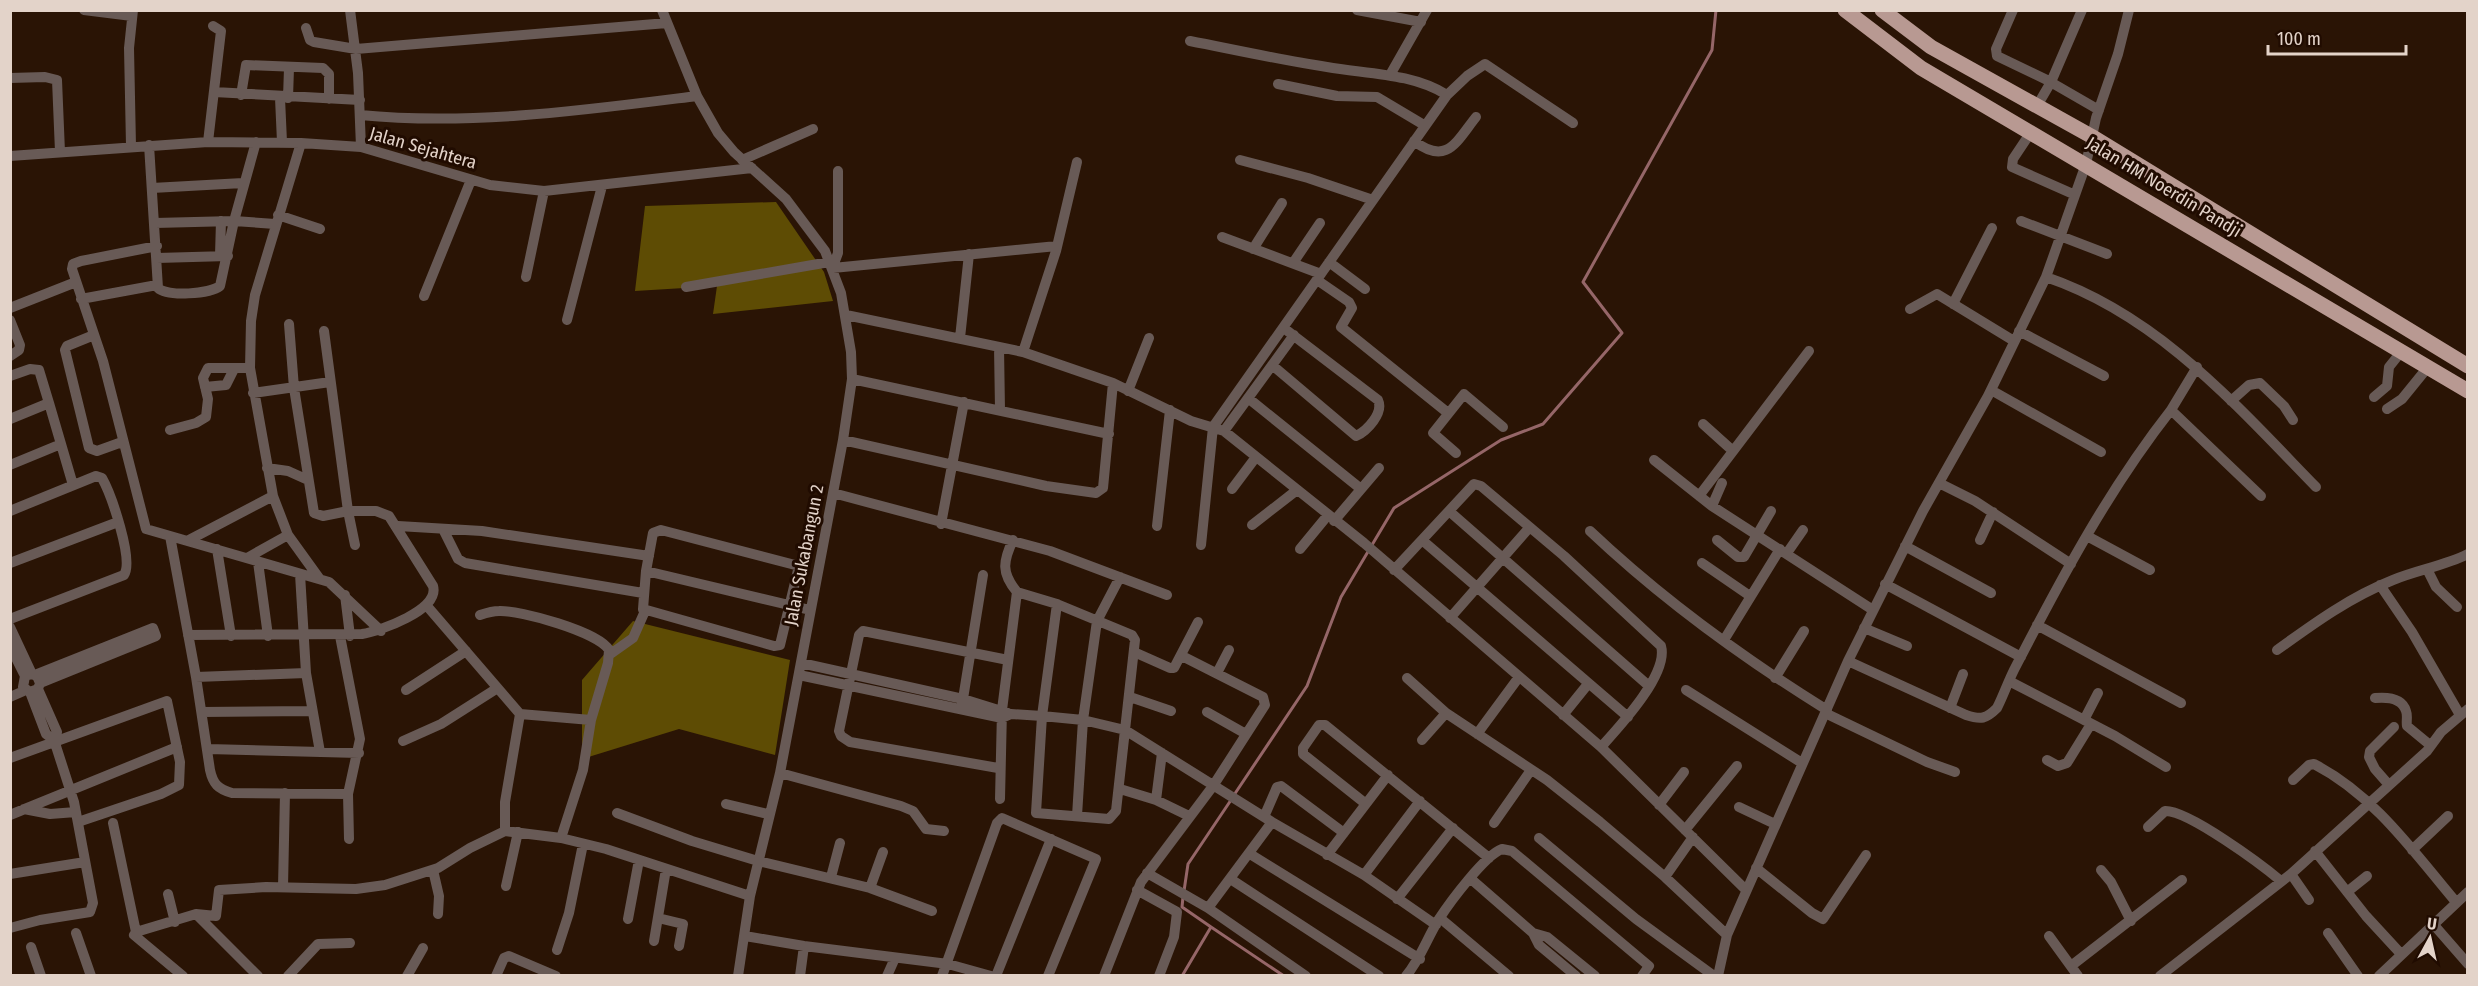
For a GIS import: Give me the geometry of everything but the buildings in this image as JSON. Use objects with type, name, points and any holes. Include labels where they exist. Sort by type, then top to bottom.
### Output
[{"type":"main road","name":"Jalan HM Noerdin Pandji","points":[[1845,10],[1921,68],[2468,391]]},
{"type":"main road","name":"Jalan HM Noerdin Pandji","points":[[1882,10],[1931,47],[2091,136],[2468,366]]},
{"type":"street","points":[[84,10],[132,13],[129,110],[131,147]]},
{"type":"street","points":[[350,10],[356,49],[361,147]]},
{"type":"street","name":"Jalan Sukabangun 2","points":[[662,10],[697,96],[718,133],[742,160],[802,218],[825,250],[846,315],[851,352],[852,379],[843,440],[780,773],[768,814],[750,896],[738,975]]},
{"type":"street","points":[[1357,10],[1421,22]]},
{"type":"street","points":[[1390,75],[1427,10]]},
{"type":"street","points":[[2013,10],[1996,49],[1997,56],[2051,82],[2098,110]]},
{"type":"street","points":[[2037,106],[2051,82],[2082,10]]},
{"type":"street","points":[[1539,838],[1629,913],[1716,975],[1727,935],[1848,661],[1885,584],[1990,390],[2046,277],[2073,195],[2086,164],[2098,110],[2118,54],[2129,10]]},
{"type":"street","points":[[306,28],[310,40],[314,42],[356,49],[667,23]]},
{"type":"street","points":[[208,142],[221,31],[213,26]]},
{"type":"street","points":[[1190,41],[1285,60],[1390,75],[1430,86],[1447,95]]},
{"type":"street","points":[[1219,429],[1248,398],[1272,365],[1319,277],[1424,125],[1447,95],[1467,76],[1485,64],[1574,123]]},
{"type":"street","points":[[241,95],[246,65],[326,69],[329,74],[328,99]]},
{"type":"street","points":[[282,142],[284,98],[289,68]]},
{"type":"street","points":[[10,78],[45,77],[57,80],[60,152]]},
{"type":"street","points":[[1278,84],[1328,94],[1377,97],[1424,125]]},
{"type":"street","points":[[214,93],[360,100]]},
{"type":"street","points":[[360,115],[450,119],[521,115],[697,96]]},
{"type":"street","points":[[1414,141],[1430,152],[1442,153],[1454,145],[1476,117]]},
{"type":"street","points":[[742,160],[813,129]]},
{"type":"street","points":[[2031,132],[2013,159],[2012,167],[2073,195]]},
{"type":"street","points":[[149,145],[157,246],[157,285],[163,292],[216,289],[221,283],[224,256],[256,141]]},
{"type":"street","name":"Jalan Sejahtera","points":[[10,156],[208,142],[256,141],[361,147],[471,180],[508,188],[544,192],[752,168]]},
{"type":"street","points":[[301,143],[252,308],[250,368],[273,496],[288,536],[319,578]]},
{"type":"street","points":[[1240,160],[1308,178],[1373,200]]},
{"type":"street","points":[[1023,352],[1057,246],[1077,162]]},
{"type":"street","points":[[832,266],[838,256],[838,171]]},
{"type":"street","points":[[424,297],[471,180]]},
{"type":"street","points":[[152,188],[243,183]]},
{"type":"street","points":[[567,320],[602,186]]},
{"type":"street","points":[[526,277],[544,192]]},
{"type":"street","points":[[1253,249],[1282,202]]},
{"type":"street","points":[[155,223],[277,219],[320,229]]},
{"type":"street","points":[[221,221],[224,256]]},
{"type":"street","points":[[2021,221],[2107,254]]},
{"type":"street","points":[[1293,263],[1320,223]]},
{"type":"street","points":[[1953,304],[1992,228]]},
{"type":"street","points":[[1222,237],[1293,263],[1319,277],[1349,302],[1352,308],[1341,327],[1448,413]]},
{"type":"street","points":[[157,246],[75,263],[72,269],[94,335],[143,524],[150,532],[189,540],[319,578],[337,587],[381,631]]},
{"type":"street","points":[[686,287],[832,266],[1057,246]]},
{"type":"street","points":[[960,338],[969,254]]},
{"type":"street","points":[[157,258],[224,256]]},
{"type":"street","points":[[1329,262],[1365,289]]},
{"type":"street","points":[[2046,277],[2085,292],[2127,314],[2197,367],[2316,487]]},
{"type":"street","points":[[10,308],[76,282]]},
{"type":"street","points":[[81,299],[157,285]]},
{"type":"street","points":[[1910,309],[1936,294],[2016,336],[2104,376]]},
{"type":"street","points":[[846,315],[1023,352],[1113,383],[1191,421],[1219,429],[1364,543],[1601,747],[1746,890]]},
{"type":"street","points":[[10,320],[20,345],[19,350],[10,356]]},
{"type":"street","points":[[188,635],[345,636],[381,631],[427,606],[433,598],[434,590],[398,526],[382,512],[348,511],[323,516],[316,514],[308,480],[294,388],[289,324]]},
{"type":"street","points":[[324,331],[348,511],[355,544]]},
{"type":"street","points":[[1272,365],[1356,436],[1375,418],[1379,409],[1378,400],[1289,332]]},
{"type":"street","points":[[1201,545],[1219,429],[1289,332]]},
{"type":"street","points":[[94,335],[67,346],[65,350],[90,448],[97,451],[122,442]]},
{"type":"street","points":[[1128,391],[1149,338]]},
{"type":"street","points":[[999,347],[1000,410]]},
{"type":"street","points":[[1699,496],[1809,351]]},
{"type":"street","points":[[2373,397],[2387,386],[2389,367],[2401,352]]},
{"type":"street","points":[[1848,661],[1950,708],[1977,719],[1987,718],[1997,708],[2037,625],[2136,454],[2171,410],[2197,367]]},
{"type":"street","points":[[2388,409],[2402,399],[2428,367]]},
{"type":"street","points":[[170,430],[196,423],[206,417],[208,399],[203,375],[208,368],[250,368]]},
{"type":"street","points":[[10,376],[30,369],[39,370],[73,485]]},
{"type":"street","points":[[205,387],[226,385],[234,369]]},
{"type":"street","points":[[852,379],[1109,434]]},
{"type":"street","points":[[253,393],[330,382]]},
{"type":"street","points":[[843,440],[1046,486],[1096,493],[1103,488],[1113,383]]},
{"type":"street","points":[[2231,401],[2249,385],[2260,383],[2284,406],[2293,420]]},
{"type":"street","points":[[1990,390],[2101,452]]},
{"type":"street","points":[[1456,453],[1433,433],[1464,394],[1503,427]]},
{"type":"street","points":[[1248,398],[1361,489]]},
{"type":"street","points":[[942,524],[964,402]]},
{"type":"street","points":[[10,419],[49,403]]},
{"type":"street","points":[[1157,525],[1170,410]]},
{"type":"street","points":[[2171,410],[2261,496]]},
{"type":"street","points":[[1703,424],[1733,451]]},
{"type":"street","points":[[10,465],[61,444]]},
{"type":"street","points":[[1232,489],[1256,457]]},
{"type":"street","points":[[1654,460],[1712,506],[1873,610]]},
{"type":"street","points":[[267,468],[288,471],[308,480]]},
{"type":"street","points":[[1300,549],[1379,468]]},
{"type":"street","points":[[10,511],[96,476],[102,478],[118,522],[128,564],[124,575],[10,619]]},
{"type":"street","points":[[1712,506],[1722,483]]},
{"type":"street","points":[[1939,483],[1993,512],[2071,564]]},
{"type":"street","points":[[1394,570],[1470,486],[1478,485],[1564,556],[1661,646],[1663,660],[1649,686],[1628,717],[1601,747]]},
{"type":"street","points":[[1252,525],[1297,490]]},
{"type":"street","points":[[833,494],[1050,551],[1167,595]]},
{"type":"street","points":[[189,540],[273,496]]},
{"type":"street","points":[[1449,511],[1649,686]]},
{"type":"street","points":[[1717,540],[1742,557],[1747,555],[1771,511]]},
{"type":"street","points":[[1980,540],[1993,512]]},
{"type":"street","points":[[10,563],[118,522]]},
{"type":"street","points":[[398,526],[482,531],[649,556]]},
{"type":"street","points":[[1450,618],[1529,528]]},
{"type":"street","points":[[443,529],[458,559],[465,563],[644,593]]},
{"type":"street","points":[[799,566],[783,642],[777,646],[645,610],[642,606],[654,532],[659,530],[817,570]]},
{"type":"street","points":[[1724,640],[1750,596],[1803,530]]},
{"type":"street","points":[[1590,531],[1679,608],[1775,678],[1826,711],[1927,762],[1955,772]]},
{"type":"street","points":[[170,536],[212,780],[223,791],[232,793],[348,794]]},
{"type":"street","points":[[247,558],[288,536]]},
{"type":"street","points":[[2087,536],[2150,570]]},
{"type":"street","points":[[1013,540],[1004,565],[1009,582],[1017,592],[1057,604],[1132,635],[1136,642],[1120,789],[1112,818],[1036,813],[1042,716],[1057,604]]},
{"type":"street","points":[[1422,540],[1628,717]]},
{"type":"street","points":[[1905,546],[1991,593]]},
{"type":"street","points":[[217,549],[231,636]]},
{"type":"street","points":[[2277,650],[2334,610],[2380,585],[2468,554]]},
{"type":"street","points":[[258,562],[268,636]]},
{"type":"street","points":[[1702,562],[1750,596]]},
{"type":"street","points":[[2427,569],[2436,587],[2457,607]]},
{"type":"street","points":[[646,572],[810,610]]},
{"type":"street","points":[[300,574],[306,673],[320,752]]},
{"type":"street","points":[[962,704],[983,575]]},
{"type":"street","points":[[1077,816],[1083,720],[1097,621],[1120,578]]},
{"type":"street","points":[[1885,584],[2020,657]]},
{"type":"street","points":[[2160,975],[2291,874],[2345,822],[2371,802],[2464,712],[2380,585]]},
{"type":"street","points":[[1000,799],[999,768],[1008,660],[1017,592]]},
{"type":"street","points":[[345,595],[345,636],[359,734],[359,753],[348,794],[349,839]]},
{"type":"street","points":[[427,606],[496,689],[520,714],[591,720]]},
{"type":"street","points":[[609,655],[633,638],[645,610]]},
{"type":"street","points":[[480,615],[509,611],[570,627],[600,640],[607,648],[609,655],[591,720],[583,770],[561,838]]},
{"type":"street","points":[[1134,652],[1170,669],[1177,666],[1198,622]]},
{"type":"street","points":[[2037,625],[2181,703]]},
{"type":"street","points":[[10,627],[15,650],[43,711],[57,732],[54,740],[77,817],[92,911],[10,928]]},
{"type":"street","points":[[10,688],[31,683],[156,636],[153,628],[31,683],[10,697]]},
{"type":"street","points":[[1864,628],[1907,646]]},
{"type":"street","points":[[999,768],[844,740],[839,731],[859,635],[863,631],[1008,660]]},
{"type":"street","points":[[1775,678],[1804,631]]},
{"type":"street","points":[[1217,673],[1229,650]]},
{"type":"street","points":[[406,690],[466,651]]},
{"type":"street","points":[[1104,975],[1137,890],[1190,816],[1216,788],[1265,705],[1265,699],[1182,656]]},
{"type":"street","points":[[801,663],[851,672],[1005,714],[1083,720],[1125,730],[1216,788],[1364,875],[1397,899],[1438,921],[1509,975]]},
{"type":"street","points":[[196,677],[306,673]]},
{"type":"street","points":[[1950,708],[1963,674]]},
{"type":"street","points":[[799,675],[962,704]]},
{"type":"street","points":[[1477,734],[1519,676]]},
{"type":"street","points":[[1407,678],[1446,713],[1531,770],[1665,876],[1727,935]]},
{"type":"street","points":[[2009,681],[2088,722],[2166,767]]},
{"type":"street","points":[[1563,714],[1588,684]]},
{"type":"street","points":[[403,741],[449,720],[496,689]]},
{"type":"street","points":[[1686,690],[1802,763]]},
{"type":"street","points":[[2047,760],[2058,766],[2067,764],[2088,722],[2098,693]]},
{"type":"street","points":[[1130,697],[1171,711]]},
{"type":"street","points":[[2374,698],[2394,698],[2403,705],[2407,714],[2407,726],[2430,745]]},
{"type":"street","points":[[10,758],[166,700],[177,747],[179,785],[161,794],[77,817],[24,809]]},
{"type":"street","points":[[202,712],[311,711]]},
{"type":"street","points":[[1207,712],[1246,734]]},
{"type":"street","points":[[1422,740],[1446,713]]},
{"type":"street","points":[[505,831],[505,802],[520,714]]},
{"type":"street","points":[[1366,804],[1303,754],[1303,748],[1319,725],[1325,725],[1489,858]]},
{"type":"street","points":[[2389,785],[2375,769],[2369,757],[2370,751],[2394,727]]},
{"type":"street","points":[[10,815],[177,747]]},
{"type":"street","points":[[208,749],[359,753]]},
{"type":"street","points":[[1156,800],[1162,753]]},
{"type":"street","points":[[2293,780],[2309,765],[2314,764],[2343,779],[2371,802],[2456,902]]},
{"type":"street","points":[[1665,876],[1689,834],[1737,766]]},
{"type":"street","points":[[1494,823],[1531,770]]},
{"type":"street","points":[[1659,804],[1684,772]]},
{"type":"street","points":[[780,773],[901,806],[913,811],[926,829],[944,831]]},
{"type":"street","points":[[1327,855],[1388,775]]},
{"type":"street","points":[[1208,908],[1251,854],[1277,787],[1281,786],[1344,833]]},
{"type":"street","points":[[1120,789],[1156,800],[1190,816]]},
{"type":"street","points":[[283,887],[285,793]]},
{"type":"street","points":[[1364,875],[1420,801]]},
{"type":"street","points":[[726,804],[768,814]]},
{"type":"street","points":[[1739,807],[1775,824]]},
{"type":"street","points":[[2148,827],[2165,811],[2176,813],[2227,841],[2281,881]]},
{"type":"street","points":[[617,813],[693,841],[758,861],[870,888],[932,911]]},
{"type":"street","points":[[2412,850],[2448,816]]},
{"type":"street","points":[[942,975],[948,964],[999,819],[1096,859],[1048,975]]},
{"type":"street","points":[[113,823],[135,935],[183,975]]},
{"type":"street","points":[[1397,899],[1453,828]]},
{"type":"street","points":[[136,932],[196,914],[217,915],[219,890],[283,887],[356,889],[385,885],[433,870],[505,831],[561,838],[639,860],[750,896]]},
{"type":"street","points":[[506,886],[518,832]]},
{"type":"street","points":[[996,975],[1051,839]]},
{"type":"street","points":[[831,877],[840,843]]},
{"type":"street","points":[[557,950],[569,913],[583,844]]},
{"type":"street","points":[[1406,975],[1420,959],[1438,921],[1489,858],[1502,849],[1512,851],[1649,966],[1642,975]]},
{"type":"street","points":[[2315,851],[2401,954]]},
{"type":"street","points":[[870,888],[883,852]]},
{"type":"street","points":[[1251,854],[1420,959]]},
{"type":"street","points":[[1756,868],[1812,913],[1824,919],[1866,855]]},
{"type":"street","points":[[628,919],[639,860]]},
{"type":"street","points":[[10,874],[85,861]]},
{"type":"street","points":[[654,941],[666,869]]},
{"type":"street","points":[[433,870],[439,896],[438,914]]},
{"type":"street","points":[[2101,870],[2111,882],[2131,921]]},
{"type":"street","points":[[1149,874],[1208,908],[1306,975]]},
{"type":"street","points":[[2291,874],[2309,900]]},
{"type":"street","points":[[2347,892],[2367,876]]},
{"type":"street","points":[[1471,879],[1533,933],[1539,945],[1574,974],[1579,963]]},
{"type":"street","points":[[1232,880],[1379,975]]},
{"type":"street","points":[[2049,936],[2075,971],[2131,921],[2182,880]]},
{"type":"street","points":[[1137,890],[1177,912],[1174,937],[1159,975]]},
{"type":"street","points":[[2379,975],[2468,892]]},
{"type":"street","points":[[168,894],[175,921]]},
{"type":"street","points":[[196,914],[258,975]]},
{"type":"street","points":[[658,918],[683,924],[679,946]]},
{"type":"street","points":[[2434,925],[2468,964]]},
{"type":"street","points":[[76,933],[91,975]]},
{"type":"street","points":[[1533,933],[1547,937],[1595,975]]},
{"type":"street","points":[[2328,933],[2358,975]]},
{"type":"street","points":[[745,936],[804,946],[948,964],[991,975]]},
{"type":"street","points":[[288,975],[318,944],[350,943]]},
{"type":"street","points":[[800,975],[804,946]]},
{"type":"street","points":[[31,947],[41,975]]},
{"type":"street","points":[[407,975],[423,948]]},
{"type":"street","points":[[496,975],[504,958],[509,956],[556,975]]},
{"type":"street","points":[[887,975],[896,958]]},
{"type":"shaded area","points":[[776,202],[824,272],[833,301],[713,314],[717,286],[635,291],[645,206]]},
{"type":"shaded area","points":[[633,621],[790,660],[775,755],[679,729],[582,759],[582,680]]},
{"type":"waterway","points":[[1234,795],[1307,686],[1341,597],[1394,508],[1501,440],[1543,424],[1622,333],[1583,282],[1712,50],[1716,10]]},
{"type":"waterway","points":[[1184,891],[1188,864],[1231,800]]},
{"type":"waterway","points":[[1182,976],[1211,927],[1182,907],[1183,897]]},
{"type":"waterway","points":[[1211,927],[1284,976]]}]
